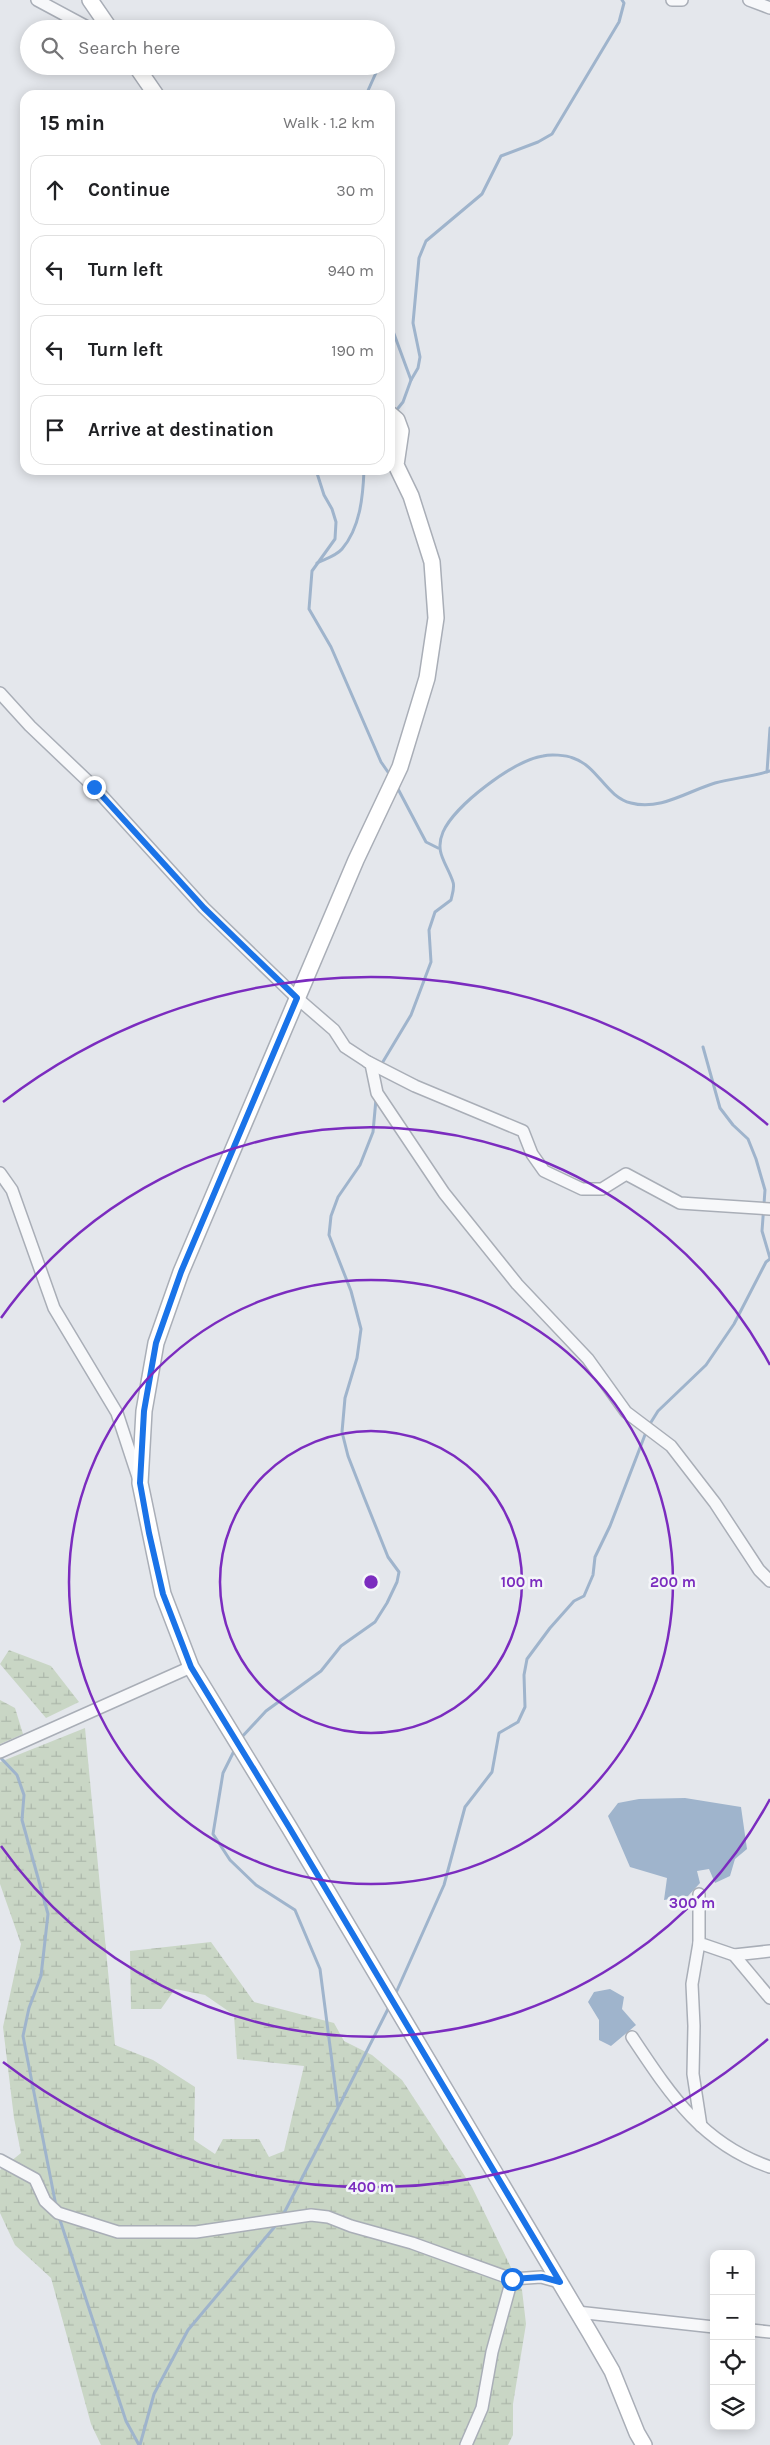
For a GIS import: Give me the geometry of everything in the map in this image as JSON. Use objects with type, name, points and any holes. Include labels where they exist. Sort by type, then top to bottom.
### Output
[{"type":"street","points":[[37,0],[74,20]]},
{"type":"street","points":[[90,0],[104,20]]},
{"type":"street","points":[[672,0],[682,0]]},
{"type":"street","points":[[749,0],[770,8]]},
{"type":"street","points":[[142,75],[153,90]]},
{"type":"street","points":[[140,1483],[144,1411],[156,1343],[181,1272],[356,860],[400,768],[427,678],[436,618],[432,562],[411,496],[396,465],[400,431],[398,420],[395,418]]},
{"type":"street","points":[[0,692],[30,726],[94,787],[204,908],[297,998],[334,1030],[345,1047],[368,1062],[415,1086],[523,1131],[532,1154],[544,1171],[582,1189],[602,1189],[626,1174],[680,1203],[770,1209]]},
{"type":"street","points":[[368,1062],[371,1064],[377,1093],[444,1193],[517,1284],[588,1359],[626,1412],[671,1446],[715,1503],[759,1570],[770,1581]]},
{"type":"street","points":[[0,1173],[12,1190],[54,1308],[117,1413],[140,1483],[163,1594],[191,1667],[289,1827],[578,2312],[612,2371],[637,2433],[644,2445]]},
{"type":"street","points":[[0,1752],[191,1667]]},
{"type":"street","points":[[699,1894],[699,1943],[692,1984],[694,2026],[692,2074],[701,2126]]},
{"type":"street","points":[[699,1943],[734,1955],[770,1951]]},
{"type":"street","points":[[734,1955],[770,1998]]},
{"type":"street","points":[[632,2037],[671,2096],[701,2126],[746,2159],[770,2167]]},
{"type":"street","points":[[0,2160],[35,2179],[45,2201],[58,2213],[118,2232],[196,2232],[311,2215],[412,2244],[512,2279],[542,2277],[560,2282]]},
{"type":"street","points":[[466,2445],[482,2408],[492,2352],[512,2279]]},
{"type":"street","points":[[578,2312],[710,2327]]},
{"type":"street","points":[[755,2330],[770,2332]]},
{"type":"green space","points":[[9,1650],[51,1666],[79,1702],[46,1718],[0,1664]]},
{"type":"green space","points":[[0,1700],[15,1708],[23,1734],[0,1744]]},
{"type":"green space","points":[[85,1728],[115,2045],[153,2060],[195,2087],[194,2140],[215,2154],[223,2139],[259,2139],[269,2157],[284,2151],[304,2066],[237,2059],[234,2015],[205,1995],[175,1989],[161,2009],[131,2009],[130,1951],[211,1942],[254,2002],[334,2023],[344,2041],[372,2055],[402,2080],[472,2187],[522,2290],[526,2324],[513,2404],[513,2435],[508,2445],[101,2445],[91,2424],[51,2278],[15,2245],[0,2213],[0,2170],[21,2153],[14,2118],[3,2027],[21,1944],[0,1884],[0,1762]]},
{"type":"water","points":[[685,1798],[741,1807],[747,1849],[735,1859],[730,1876],[715,1883],[709,1869],[697,1871],[700,1883],[688,1896],[664,1900],[667,1878],[630,1867],[608,1816],[618,1803],[639,1799]]},
{"type":"water","points":[[610,1989],[624,1997],[622,2009],[636,2025],[611,2046],[599,2040],[599,2020],[588,2002],[594,1992]]},
{"type":"waterway","points":[[411,380],[418,368],[420,357],[413,323],[419,258],[426,241],[482,194],[501,156],[538,142],[552,134],[619,22],[624,3],[622,0]]},
{"type":"waterway","points":[[368,90],[375,75]]},
{"type":"waterway","points":[[395,337],[411,380],[403,402],[395,412]]},
{"type":"waterway","points":[[318,475],[336,522],[335,539],[312,571],[309,609],[331,647],[381,762],[390,775]]},
{"type":"waterway","points":[[317,563],[340,551],[353,532],[357,522],[363,491],[364,475]]},
{"type":"waterway","points":[[767,772],[770,728]]},
{"type":"waterway","points":[[381,1065],[411,1015],[431,962],[429,930],[435,912],[451,900],[454,889],[454,884],[442,858],[440,846],[443,832],[459,809],[486,786],[516,766],[550,755],[566,756],[582,762],[615,795],[622,800],[642,805],[674,799],[715,783],[770,771]]},
{"type":"waterway","points":[[397,787],[426,842],[438,848]]},
{"type":"waterway","points":[[703,1047],[720,1108],[733,1125],[748,1139],[756,1159],[765,1190],[762,1231],[770,1258]]},
{"type":"waterway","points":[[240,1739],[266,1711],[321,1671],[341,1646],[375,1622],[397,1582],[399,1572],[388,1557],[348,1456],[342,1432],[345,1398],[357,1358],[361,1329],[351,1291],[329,1235],[331,1216],[338,1197],[360,1165],[373,1132],[376,1099]]},
{"type":"waterway","points":[[395,1995],[444,1885],[465,1807],[492,1772],[499,1733],[518,1722],[525,1707],[524,1675],[527,1659],[550,1628],[574,1601],[584,1596],[593,1575],[595,1557],[610,1526],[648,1427],[658,1411],[706,1365],[734,1324],[766,1262],[770,1259]]},
{"type":"waterway","points":[[235,1749],[223,1773],[213,1834],[230,1860],[256,1885],[295,1910],[320,1969],[338,2108],[282,2217]]},
{"type":"waterway","points":[[0,1757],[17,1775],[24,1795],[22,1820],[48,1914],[41,1976],[29,2008],[23,2036],[56,2206]]},
{"type":"waterway","points":[[339,2106],[389,2007]]},
{"type":"waterway","points":[[59,2217],[126,2421],[139,2445]]},
{"type":"waterway","points":[[140,2445],[154,2394],[188,2330],[277,2224]]},
{"type":"route","points":[[94,787],[204,908],[297,998],[181,1272],[156,1343],[144,1411],[140,1483],[163,1594],[191,1667],[289,1827],[560,2282],[542,2277],[512,2279]]}]
